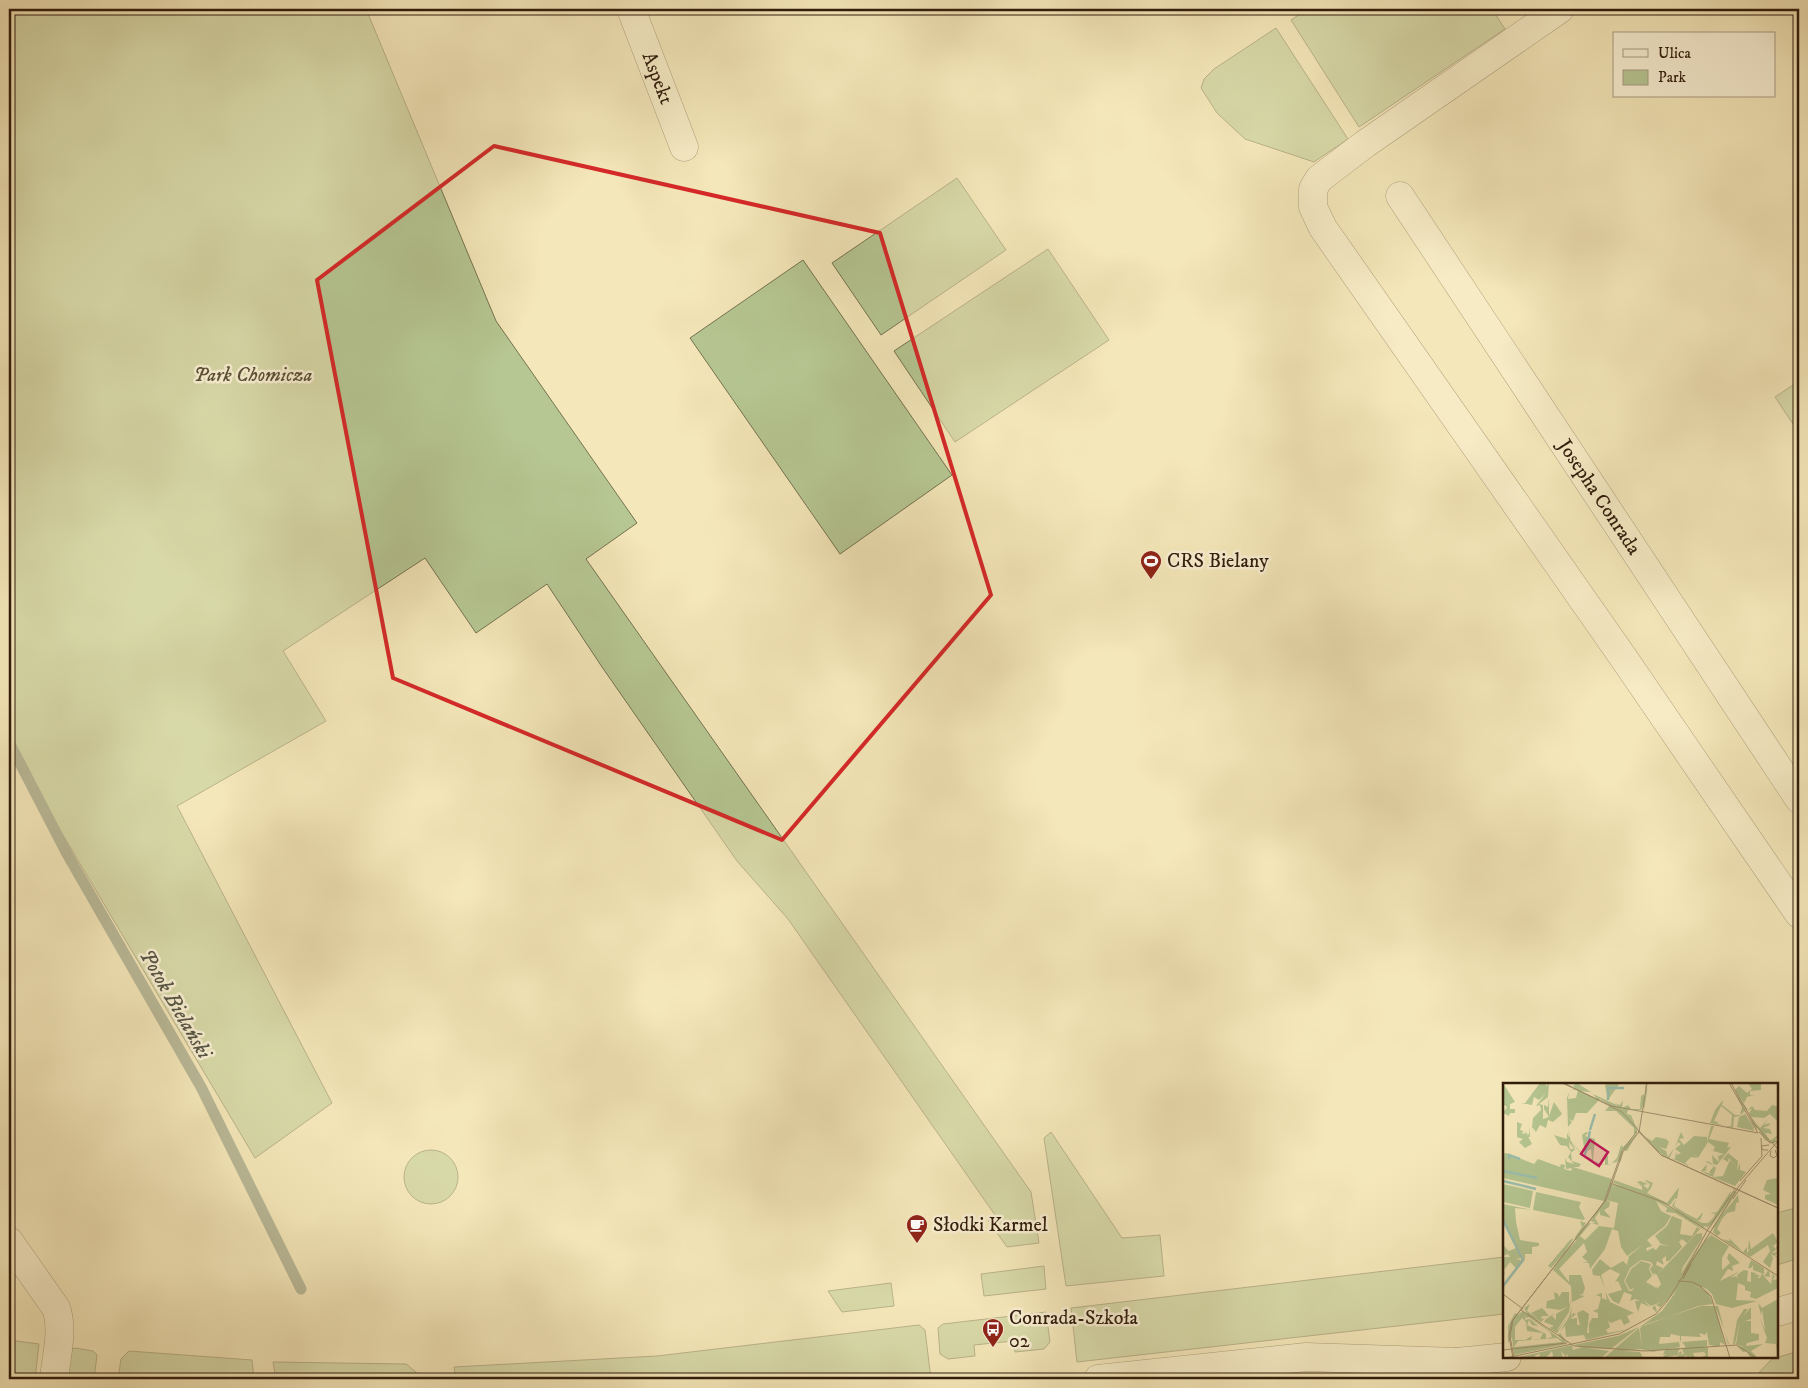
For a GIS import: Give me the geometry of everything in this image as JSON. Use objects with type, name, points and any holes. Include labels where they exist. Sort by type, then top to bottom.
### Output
[{"type":"street","name":"Aspekt","points":[[631,9],[684,147]]},
{"type":"street","points":[[1560,9],[1365,144],[1319,179],[1313,189],[1313,207],[1323,228],[1799,914]]},
{"type":"street","name":"Josepha Conrada","points":[[1400,196],[1799,799]]},
{"type":"street","points":[[9,1242],[51,1302],[59,1317],[54,1379]]},
{"type":"street","points":[[1778,1312],[1799,1306]]},
{"type":"street","points":[[1098,1379],[1306,1357],[1457,1362]]},
{"type":"street","points":[[1379,1379],[1457,1362],[1503,1357]]},
{"type":"highlighted area","points":[[494,146],[880,233],[991,595],[782,840],[393,678],[317,280]]},
{"type":"green space","name":"Park Chomicza","points":[[9,9],[366,9],[496,321],[637,523],[586,559],[1031,1192],[1039,1243],[1007,1247],[988,1220],[995,1215],[788,919],[737,861],[602,667],[547,584],[476,633],[425,558],[283,651],[326,721],[177,806],[332,1103],[255,1158],[35,788],[9,738]]},
{"type":"green space","points":[[1308,9],[1492,9],[1505,29],[1359,127],[1291,20]]},
{"type":"green space","points":[[1276,28],[1348,139],[1314,162],[1245,139],[1217,113],[1201,88],[1204,79],[1214,69]]},
{"type":"green space","points":[[957,178],[1006,250],[881,335],[832,263]]},
{"type":"green space","points":[[1048,249],[1109,340],[955,442],[894,351]]},
{"type":"green space","points":[[803,260],[952,475],[840,554],[690,338]]},
{"type":"green space","points":[[1799,381],[1799,433],[1775,397]]},
{"type":"green space","points":[[1051,1132],[1122,1238],[1160,1235],[1164,1276],[1066,1286],[1044,1138]]},
{"type":"green space","points":[[426,1150],[436,1150],[446,1154],[454,1162],[458,1177],[454,1192],[446,1200],[436,1204],[426,1204],[416,1200],[408,1192],[404,1182],[404,1172],[408,1162],[416,1154]]},
{"type":"green space","points":[[1799,1207],[1799,1258],[1778,1265],[1778,1213]]},
{"type":"green space","points":[[1503,1257],[1503,1314],[1077,1362],[1071,1308]]},
{"type":"green space","points":[[1044,1266],[1046,1289],[984,1296],[981,1274]]},
{"type":"green space","points":[[891,1283],[894,1306],[842,1312],[828,1291]]},
{"type":"green space","points":[[1046,1312],[1050,1342],[1044,1349],[1015,1352],[1013,1341],[974,1345],[975,1356],[948,1359],[940,1354],[938,1328],[943,1324]]},
{"type":"green space","points":[[919,1325],[925,1330],[931,1379],[456,1379],[454,1367],[657,1356]]},
{"type":"green space","points":[[9,1340],[39,1344],[35,1379],[9,1379]]},
{"type":"green space","points":[[71,1349],[93,1351],[97,1355],[94,1379],[68,1379]]},
{"type":"green space","points":[[129,1351],[252,1360],[254,1379],[118,1379],[121,1359]]},
{"type":"green space","points":[[1799,1351],[1799,1379],[1753,1379],[1772,1359]]},
{"type":"green space","points":[[273,1362],[406,1364],[416,1372],[416,1379],[276,1379]]},
{"type":"waterway","name":"Potok Bielański","points":[[9,742],[66,852],[201,1087],[301,1289]]},
{"type":"place","name":"CRS Bielany","points":[[1151,580]]},
{"type":"place","name":"Słodki Karmel","points":[[917,1244]]},
{"type":"place","name":"Conrada-Szkoła 02","points":[[993,1348]]}]
